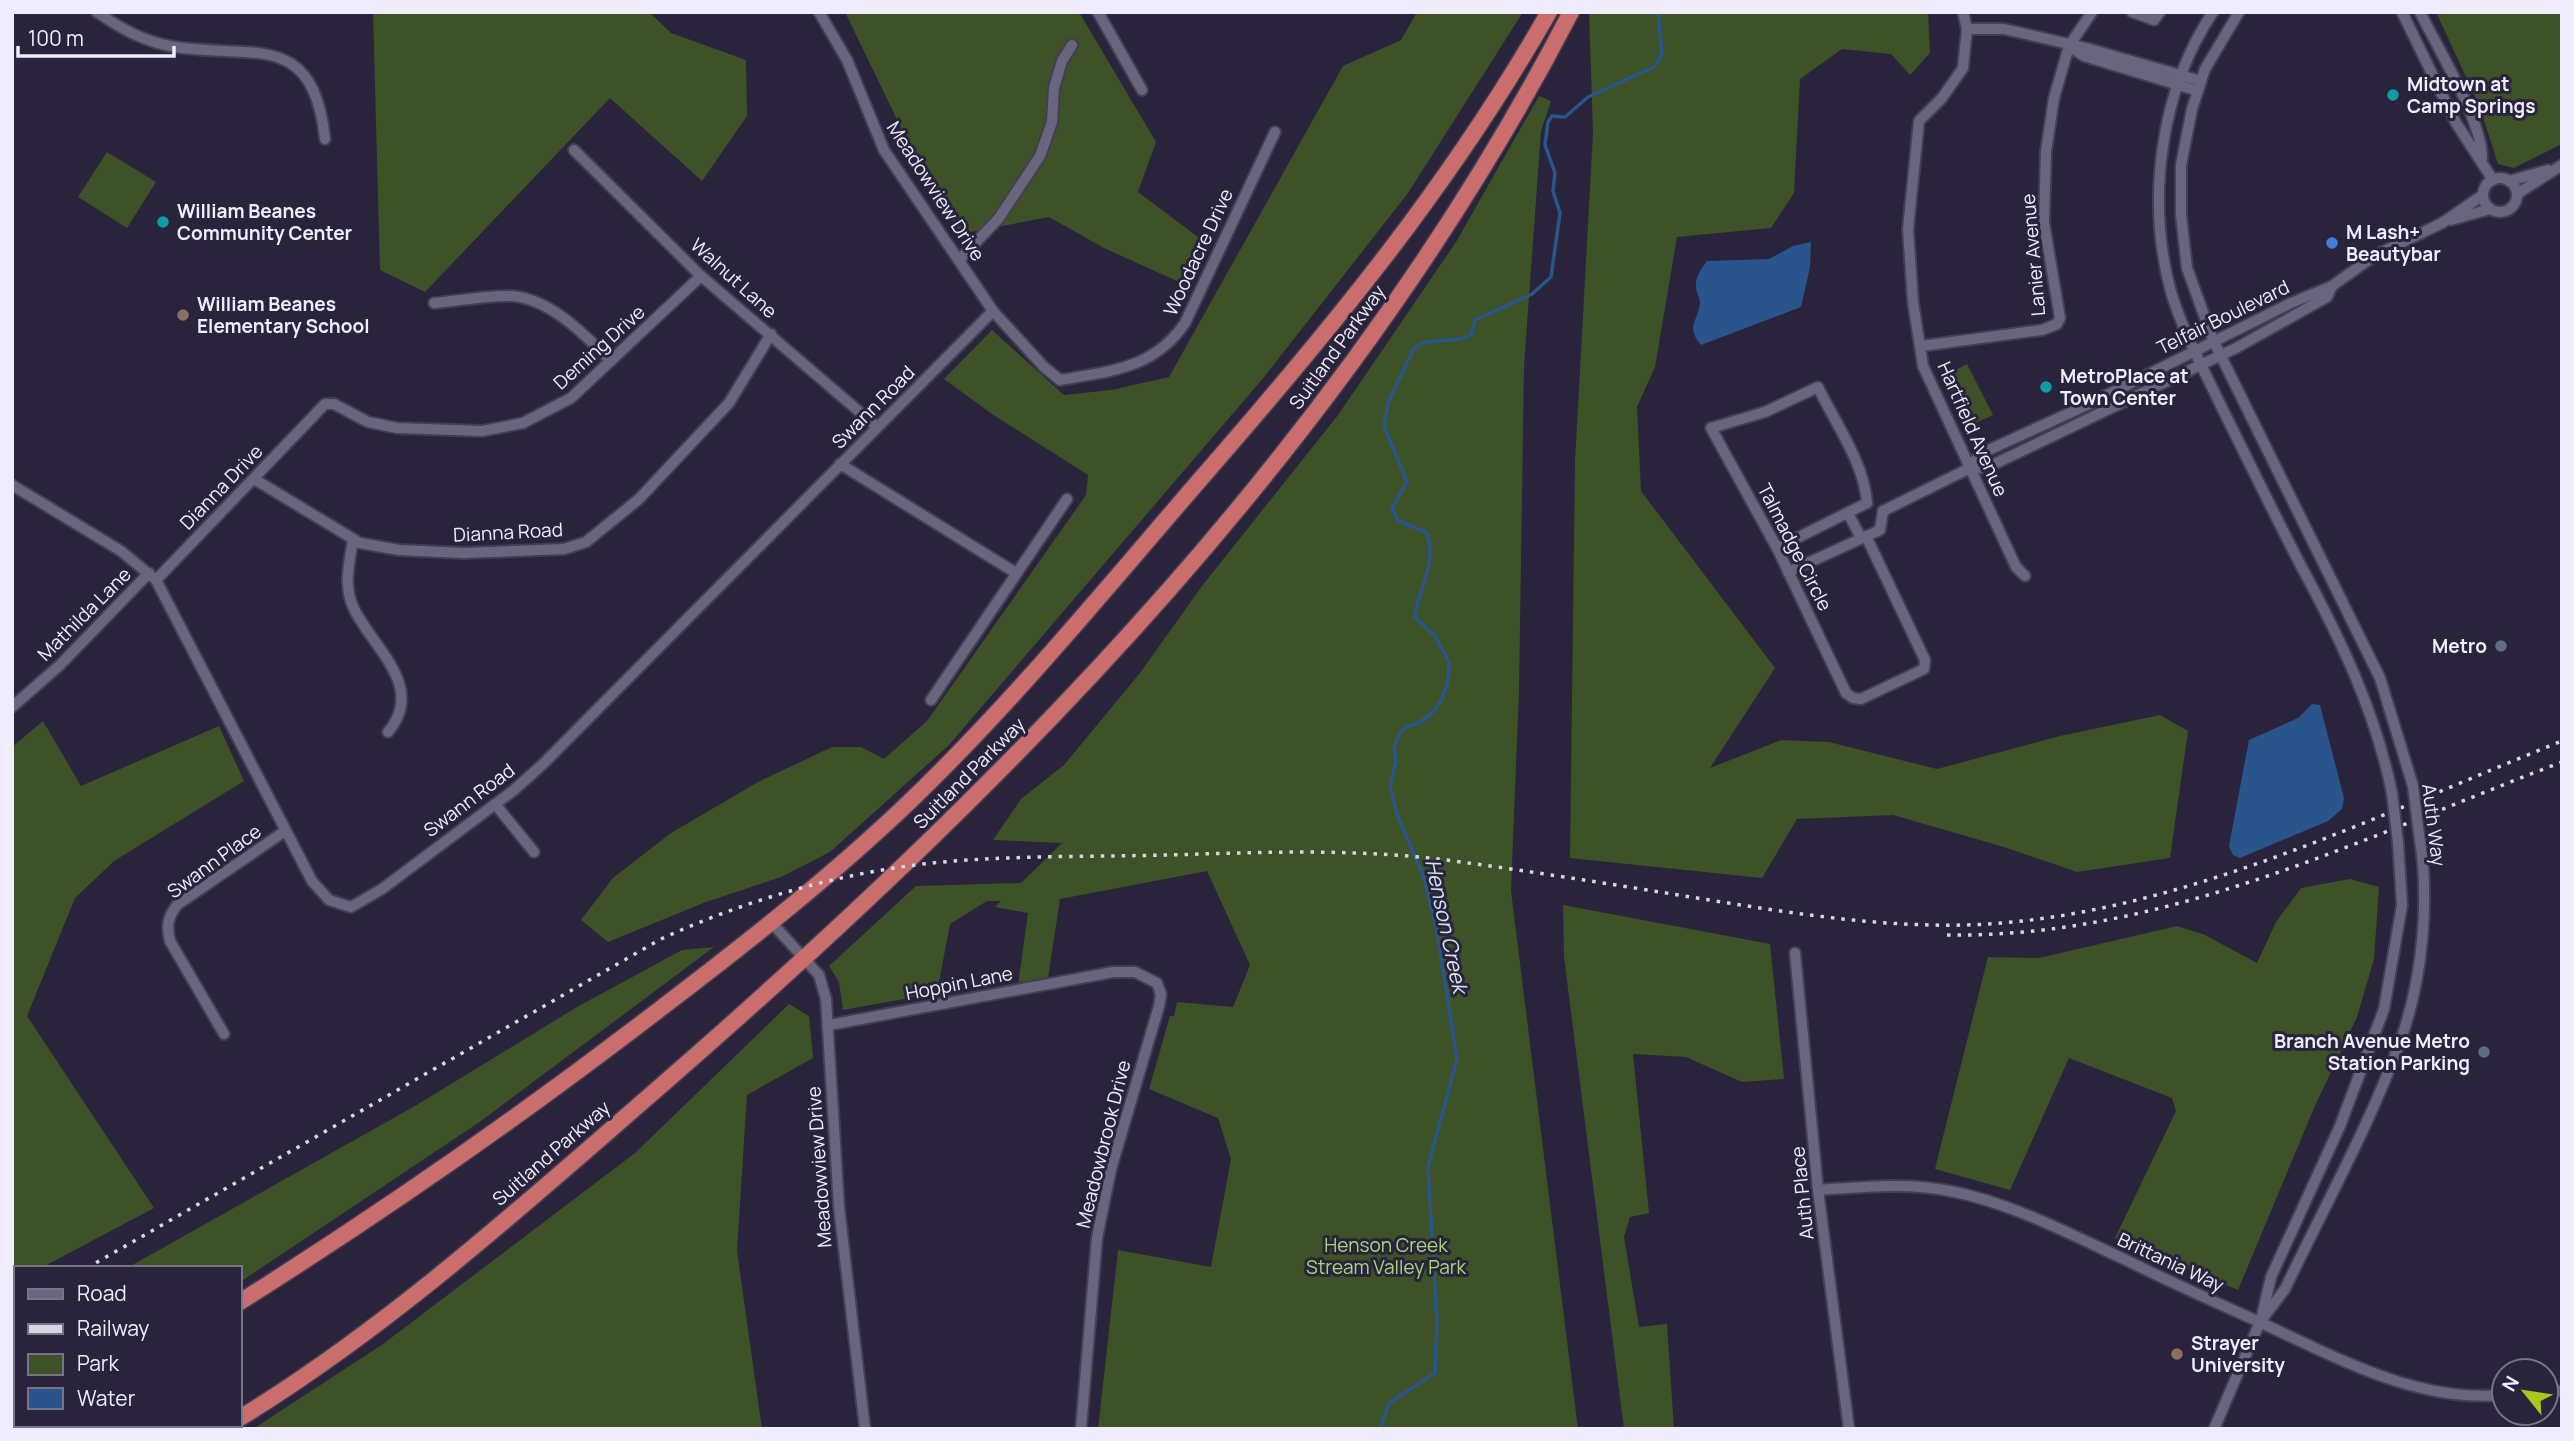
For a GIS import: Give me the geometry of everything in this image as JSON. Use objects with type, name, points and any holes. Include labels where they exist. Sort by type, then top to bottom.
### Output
[{"type":"highway","name":"Suitland Parkway","points":[[242,1301],[388,1205],[535,1102],[771,922],[880,830],[976,735],[1302,363],[1369,281],[1436,191],[1491,109],[1549,12]]},
{"type":"highway","name":"Suitland Parkway","points":[[242,1417],[338,1353],[428,1284],[587,1150],[803,959],[970,803],[1051,721],[1154,609],[1261,484],[1342,379],[1419,270],[1499,141],[1571,12]]},
{"type":"street","points":[[97,12],[128,33],[148,41],[174,47],[256,52],[281,57],[301,71],[312,85],[325,139]]},
{"type":"street","name":"Meadowview Drive","points":[[819,12],[847,60],[884,150],[993,311]]},
{"type":"street","points":[[1098,12],[1142,90]]},
{"type":"street","name":"Hartfield Avenue","points":[[1964,12],[1967,29],[1963,68],[1942,99],[1919,121],[1908,229],[1913,302],[1923,366],[2016,567],[2025,576]]},
{"type":"street","name":"Lanier Avenue","points":[[1920,346],[2042,330],[2057,324],[2060,318],[2044,223],[2046,151],[2054,98],[2069,46],[2092,12]]},
{"type":"street","points":[[2132,12],[2154,20],[2160,12]]},
{"type":"street","name":"Auth Way","points":[[2213,12],[2180,80],[2165,134],[2159,218],[2171,292],[2200,364],[2330,618],[2382,745],[2392,793],[2402,905],[2384,1009],[2340,1126],[2271,1277],[2260,1322],[2214,1429]]},
{"type":"street","name":"Auth Way","points":[[2239,12],[2200,86],[2182,165],[2181,215],[2188,268],[2213,340],[2381,678],[2413,786],[2424,862],[2421,926],[2413,988],[2402,1037],[2285,1289],[2260,1322]]},
{"type":"street","points":[[2402,12],[2456,123],[2473,150],[2482,158],[2493,180]]},
{"type":"street","points":[[2420,12],[2470,116],[2482,146],[2482,158]]},
{"type":"street","points":[[1967,29],[2004,30],[2086,48],[2200,86]]},
{"type":"street","points":[[959,260],[999,218],[1040,156],[1052,122],[1054,88],[1062,61],[1072,45]]},
{"type":"street","name":"Woodacre Drive","points":[[993,311],[1059,380],[1124,369],[1144,361],[1172,342],[1185,323],[1275,132]]},
{"type":"street","name":"Walnut Lane","points":[[574,150],[701,276],[876,426]]},
{"type":"street","points":[[2559,166],[2517,194],[2514,204],[2506,211],[2490,209],[2483,195],[2486,186],[2493,180],[2509,181],[2559,166]]},
{"type":"street","points":[[2509,181],[2517,194]]},
{"type":"street","name":"Telfair Boulevard","points":[[1970,468],[1980,454],[2194,347],[2332,286],[2374,256],[2442,223],[2483,195]]},
{"type":"street","name":"Telfair Boulevard","points":[[2442,223],[2490,209]]},
{"type":"street","name":"Deming Drive","points":[[311,418],[328,403],[382,426],[454,431],[502,428],[550,412],[571,398],[701,276]]},
{"type":"street","name":"Telfair Boulevard","points":[[1863,537],[1880,530],[1883,511],[1970,468],[1986,468],[2221,355],[2317,304],[2327,297],[2332,286]]},
{"type":"street","points":[[434,303],[513,296],[526,299],[564,321],[611,361]]},
{"type":"street","name":"Swann Road","points":[[12,485],[121,551],[152,576],[319,892],[329,900],[351,907],[382,889],[495,804],[602,707],[876,426],[993,311]]},
{"type":"street","name":"Dianna Road","points":[[254,479],[353,540],[399,550],[464,553],[564,549],[586,542],[639,499],[729,403],[771,334]]},
{"type":"street","name":"Talmadge Circle","points":[[1863,537],[1924,660],[1924,669],[1861,699],[1846,693],[1836,667],[1777,548],[1711,428],[1765,412],[1818,387],[1866,486],[1867,503]]},
{"type":"street","name":"Dianna Drive","points":[[152,576],[254,479],[311,418]]},
{"type":"street","points":[[2054,419],[2062,431]]},
{"type":"street","points":[[840,464],[1016,573]]},
{"type":"street","points":[[931,700],[1067,499]]},
{"type":"street","points":[[1777,548],[1867,503],[1883,511]]},
{"type":"street","points":[[1788,572],[1863,537],[1848,513]]},
{"type":"street","points":[[353,540],[346,580],[354,609],[387,659],[403,697],[401,717],[388,732]]},
{"type":"street","name":"Mathilda Lane","points":[[12,707],[60,665],[152,576]]},
{"type":"street","points":[[495,804],[534,852]]},
{"type":"street","name":"Swann Place","points":[[224,1034],[170,941],[167,929],[169,919],[177,905],[285,831]]},
{"type":"street","name":"Meadowview Drive","points":[[771,922],[822,982],[829,1026],[839,1207],[865,1429]]},
{"type":"street","name":"Auth Place","points":[[1795,953],[1818,1190],[1849,1429]]},
{"type":"street","name":"Meadowbrook Drive","points":[[1081,1426],[1097,1238],[1111,1169],[1161,994],[1157,983],[1135,972],[1096,975]]},
{"type":"street","name":"Hoppin Lane","points":[[829,1026],[1096,975]]},
{"type":"street","name":"Brittania Way","points":[[1818,1190],[1913,1186],[1970,1196],[2014,1210],[2388,1380],[2433,1391],[2490,1394]]},
{"type":"green space","points":[[373,12],[649,12],[671,33],[746,60],[747,116],[702,181],[610,98],[425,292],[380,270]]},
{"type":"green space","points":[[845,12],[1079,12],[1156,142],[1138,192],[1206,243],[1188,286],[1104,248],[1049,217],[960,234],[904,134]]},
{"type":"green space","points":[[1417,12],[1523,12],[1408,193],[1265,376],[949,745],[830,852],[781,877],[706,902],[608,942],[581,920],[613,878],[671,833],[758,782],[832,747],[861,747],[884,759],[927,721],[1086,495],[1088,475],[992,414],[944,379],[992,330],[1064,395],[1111,390],[1169,377],[1343,66],[1401,40]]},
{"type":"green space","points":[[1589,12],[1928,12],[1930,53],[1910,75],[1891,54],[1842,49],[1800,79],[1794,193],[1771,228],[1677,237],[1655,367],[1637,407],[1641,491],[1775,668],[1710,768],[1781,740],[1829,742],[1937,769],[2060,736],[2160,715],[2188,731],[2170,858],[2077,872],[2004,847],[1893,815],[1797,819],[1762,878],[1570,858],[1575,461],[1593,133]]},
{"type":"green space","points":[[2436,12],[2562,12],[2562,144],[2514,168],[2498,164],[2479,105]]},
{"type":"green space","name":"Henson Creek Stream Valley Park","points":[[1539,96],[1551,101],[1541,131],[1524,366],[1519,690],[1511,891],[1578,1429],[1098,1429],[1118,1250],[1211,1267],[1231,1159],[1218,1118],[1149,1089],[1170,1016],[1174,1016],[1177,1002],[1233,1007],[1250,965],[1207,871],[1060,899],[1048,978],[1018,985],[1028,913],[995,907],[1001,901],[987,901],[950,924],[937,993],[843,1010],[839,982],[829,966],[916,886],[1021,883],[1062,843],[993,840],[1021,799],[1064,765],[1140,673],[1202,586],[1338,415],[1456,242]]},
{"type":"green space","points":[[107,152],[156,182],[127,228],[78,197]]},
{"type":"green space","points":[[1967,364],[1993,415],[1967,427],[1943,377]]},
{"type":"green space","points":[[43,721],[81,786],[219,726],[244,781],[114,861],[75,898],[27,1016],[154,1208],[45,1266],[14,1266],[12,1283],[12,747]]},
{"type":"green space","points":[[2350,879],[2379,887],[2374,959],[2357,1017],[2314,1108],[2238,1290],[2115,1238],[2176,1111],[2172,1098],[2069,1058],[2010,1190],[1935,1169],[1988,957],[2039,958],[2177,926],[2205,935],[2257,963],[2276,922],[2301,888]]},
{"type":"green space","points":[[1563,905],[1770,944],[1784,1079],[1742,1082],[1686,1057],[1633,1054],[1649,1213],[1630,1217],[1624,1237],[1639,1327],[1667,1324],[1674,1429],[1624,1429],[1564,957]]},
{"type":"green space","points":[[714,947],[481,1121],[242,1281],[242,1266],[131,1266],[415,1106],[577,1007],[682,950]]},
{"type":"green space","points":[[789,1004],[809,1016],[813,1058],[747,1095],[737,1251],[762,1429],[253,1429],[383,1344],[635,1153]]},
{"type":"water","points":[[1811,242],[1810,267],[1801,307],[1701,345],[1693,328],[1700,303],[1696,283],[1707,261],[1769,259],[1793,246]]},
{"type":"water","points":[[2312,704],[2320,705],[2344,798],[2342,809],[2328,821],[2240,858],[2233,855],[2229,846],[2249,740],[2298,718]]},
{"type":"waterway","name":"Henson Creek","points":[[1380,1429],[1389,1403],[1435,1373],[1437,1324],[1428,1167],[1457,1059],[1436,925],[1424,878],[1397,814],[1390,786],[1396,761],[1394,748],[1399,734],[1405,727],[1419,723],[1433,712],[1442,699],[1448,681],[1449,662],[1435,636],[1415,617],[1429,564],[1429,543],[1426,532],[1398,521],[1392,508],[1407,482],[1384,426],[1388,403],[1414,348],[1425,342],[1461,339],[1471,335],[1475,320],[1532,294],[1551,277],[1560,213],[1553,191],[1555,173],[1545,145],[1548,122],[1552,116],[1565,117],[1588,97],[1654,67],[1662,54],[1658,12]]},
{"type":"railway","points":[[90,1266],[661,939],[756,901],[855,875],[923,864],[984,859],[1278,852],[1352,853],[1461,862],[1834,918],[1900,924],[1966,925],[2043,918],[2119,904],[2195,884],[2345,831],[2562,741]]},
{"type":"railway","points":[[1947,935],[2028,932],[2107,920],[2185,902],[2337,851],[2562,762]]},
{"type":"place","name":"Midtown at Camp Springs","points":[[2393,95]]},
{"type":"place","name":"William Beanes Community Center","points":[[163,222]]},
{"type":"place","name":"M Lash+ Beautybar","points":[[2332,243]]},
{"type":"place","name":"William Beanes Elementary School","points":[[183,315]]},
{"type":"place","name":"MetroPlace at Town Center","points":[[2046,387]]},
{"type":"place","name":"Metro","points":[[2501,646]]},
{"type":"place","name":"Branch Avenue Metro Station Parking","points":[[2484,1052]]},
{"type":"place","name":"Strayer University","points":[[2177,1354]]}]
